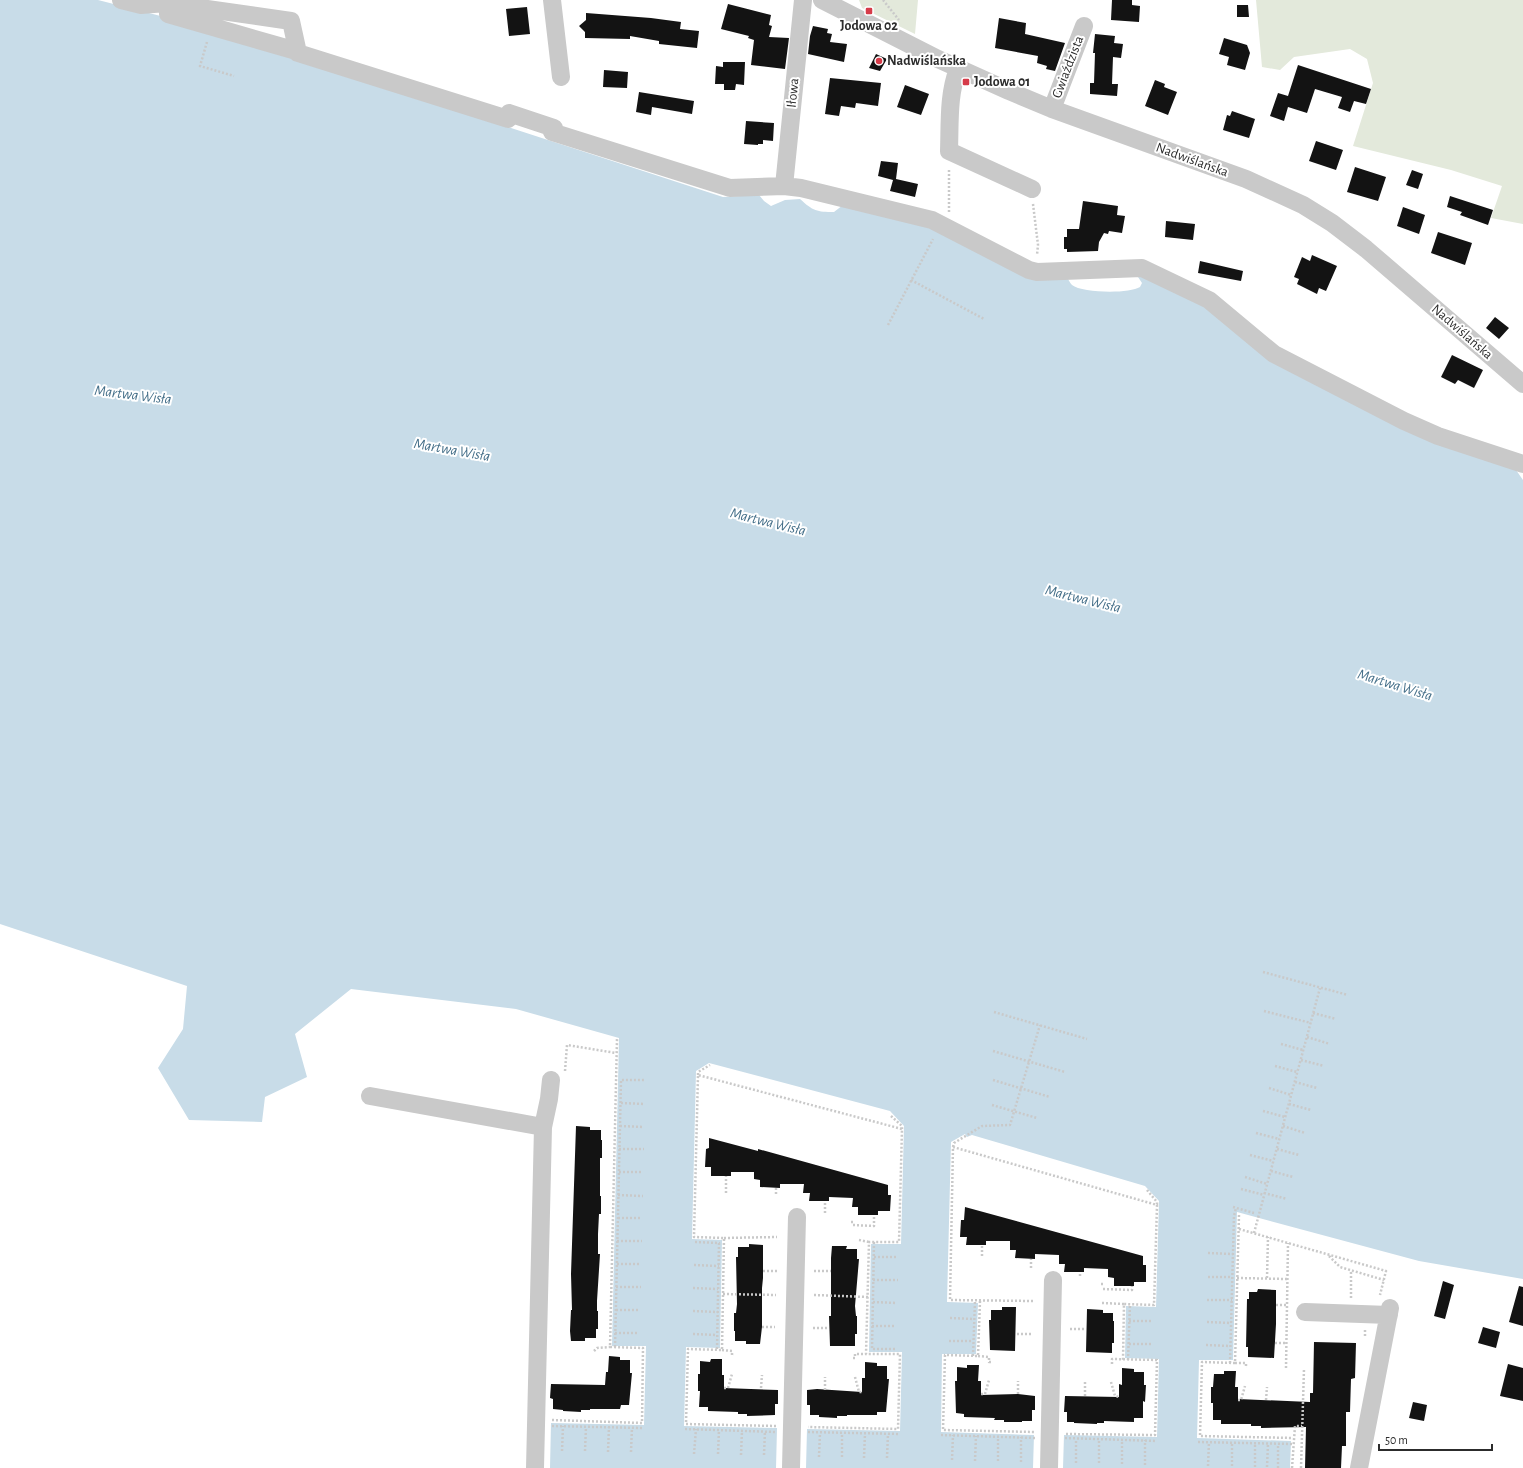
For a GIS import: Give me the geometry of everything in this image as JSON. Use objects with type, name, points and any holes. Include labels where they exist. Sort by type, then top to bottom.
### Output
[{"type":"street","points":[[121,0],[141,5],[166,3],[291,21],[298,53],[508,119],[510,113],[554,128],[552,132],[730,188],[784,186],[801,188],[932,220],[1029,270],[1142,268],[1209,300],[1274,354],[1397,417],[1438,436],[1523,464]]},
{"type":"street","points":[[552,0],[561,77]]},
{"type":"street","name":"Iłowa","points":[[784,186],[803,0]]},
{"type":"street","name":"Nadwiślańska","points":[[822,0],[844,5],[958,69],[1052,109],[1246,179],[1289,198],[1317,213],[1366,249],[1523,384]]},
{"type":"street","points":[[168,14],[293,50]]},
{"type":"street","name":"Gwiaździsta","points":[[1052,109],[1084,26]]},
{"type":"street","points":[[958,69],[953,83],[951,99],[949,151],[1032,189]]},
{"type":"street","points":[[535,1468],[543,1127],[549,1099],[558,1078]]},
{"type":"street","points":[[370,1096],[543,1127]]},
{"type":"street","points":[[791,1468],[797,1217]]},
{"type":"street","points":[[1048,1468],[1053,1280]]},
{"type":"street","points":[[1305,1312],[1389,1311],[1359,1468]]},
{"type":"path","points":[[209,38],[200,66],[234,76]]},
{"type":"path","points":[[888,325],[941,224],[949,212],[949,151]]},
{"type":"path","points":[[1032,189],[1038,245],[1035,271]]},
{"type":"path","points":[[911,280],[984,319]]},
{"type":"path","points":[[1263,972],[1348,996]]},
{"type":"path","points":[[1254,1233],[1320,988]]},
{"type":"path","points":[[1264,1011],[1311,1023]]},
{"type":"path","points":[[994,1012],[1087,1039]]},
{"type":"path","points":[[1313,1013],[1336,1019]]},
{"type":"path","points":[[1034,1301],[985,1300],[974,1302],[950,1300],[953,1147],[954,1143],[982,1126],[1010,1125],[1040,1025]]},
{"type":"path","points":[[1307,1037],[1330,1044]]},
{"type":"path","points":[[610,1347],[617,1040]]},
{"type":"path","points":[[1281,1044],[1303,1050]]},
{"type":"path","points":[[558,1078],[567,1045],[616,1053]]},
{"type":"path","points":[[994,1051],[1065,1072]]},
{"type":"path","points":[[1301,1060],[1324,1066]]},
{"type":"path","points":[[710,1065],[698,1072],[694,1237],[719,1240]]},
{"type":"path","points":[[1275,1066],[1297,1072]]},
{"type":"path","points":[[698,1076],[902,1129]]},
{"type":"path","points":[[615,1347],[621,1080],[645,1080]]},
{"type":"path","points":[[993,1080],[1050,1097]]},
{"type":"path","points":[[1295,1082],[1317,1088]]},
{"type":"path","points":[[1269,1088],[1291,1095]]},
{"type":"path","points":[[620,1103],[645,1104]]},
{"type":"path","points":[[1289,1104],[1312,1110]]},
{"type":"path","points":[[992,1105],[1037,1118]]},
{"type":"path","points":[[1263,1110],[1285,1117]]},
{"type":"path","points":[[859,1240],[874,1243],[899,1242],[902,1126],[891,1116]]},
{"type":"path","points":[[620,1126],[644,1127]]},
{"type":"path","points":[[1283,1126],[1305,1133]]},
{"type":"path","points":[[1256,1132],[1279,1139]]},
{"type":"path","points":[[953,1147],[1157,1205]]},
{"type":"path","points":[[620,1149],[644,1149]]},
{"type":"path","points":[[1277,1149],[1299,1155]]},
{"type":"path","points":[[1250,1155],[1273,1161]]},
{"type":"path","points":[[1271,1171],[1293,1177]]},
{"type":"path","points":[[619,1172],[643,1172]]},
{"type":"path","points":[[726,1176],[726,1193]]},
{"type":"path","points":[[1245,1177],[1267,1184]]},
{"type":"path","points":[[776,1188],[776,1194]]},
{"type":"path","points":[[1241,1189],[1287,1199]]},
{"type":"path","points":[[1102,1303],[1154,1305],[1157,1202],[1147,1190]]},
{"type":"path","points":[[618,1195],[643,1196]]},
{"type":"path","points":[[825,1213],[826,1201]]},
{"type":"path","points":[[1230,1362],[1235,1208],[1254,1213]]},
{"type":"path","points":[[852,1223],[874,1226],[874,1215]]},
{"type":"path","points":[[1235,1363],[1239,1215]]},
{"type":"path","points":[[618,1218],[642,1218]]},
{"type":"path","points":[[1239,1229],[1386,1271],[1384,1281],[1340,1267],[1329,1255]]},
{"type":"path","points":[[695,1242],[719,1240],[724,1238],[778,1237]]},
{"type":"path","points":[[1266,1278],[1268,1237]]},
{"type":"path","points":[[722,1350],[724,1238]]},
{"type":"path","points":[[717,1349],[719,1240]]},
{"type":"path","points":[[617,1241],[642,1241]]},
{"type":"path","points":[[866,1354],[869,1242]]},
{"type":"path","points":[[872,1351],[874,1243]]},
{"type":"path","points":[[1286,1368],[1288,1243]]},
{"type":"path","points":[[982,1245],[982,1256]]},
{"type":"path","points":[[1208,1254],[1233,1254]]},
{"type":"path","points":[[874,1256],[898,1257]]},
{"type":"path","points":[[1031,1259],[1031,1268]]},
{"type":"path","points":[[617,1264],[641,1264]]},
{"type":"path","points":[[694,1265],[719,1266]]},
{"type":"path","points":[[814,1270],[831,1271]]},
{"type":"path","points":[[763,1271],[777,1271]]},
{"type":"path","points":[[1350,1300],[1351,1271]]},
{"type":"path","points":[[1208,1276],[1232,1277]]},
{"type":"path","points":[[1237,1278],[1287,1279]]},
{"type":"path","points":[[873,1280],[898,1280]]},
{"type":"path","points":[[1103,1289],[1132,1290],[1132,1286]]},
{"type":"path","points":[[616,1287],[640,1287]]},
{"type":"path","points":[[693,1288],[718,1289]]},
{"type":"path","points":[[723,1294],[776,1295]]},
{"type":"path","points":[[814,1295],[868,1297]]},
{"type":"path","points":[[1207,1300],[1232,1300]]},
{"type":"path","points":[[978,1356],[980,1301]]},
{"type":"path","points":[[873,1302],[897,1303]]},
{"type":"path","points":[[973,1355],[974,1302]]},
{"type":"path","points":[[1123,1360],[1124,1304]]},
{"type":"path","points":[[1128,1359],[1130,1305]]},
{"type":"path","points":[[616,1310],[640,1310]]},
{"type":"path","points":[[693,1312],[718,1312]]},
{"type":"path","points":[[950,1318],[974,1319]]},
{"type":"path","points":[[1129,1321],[1153,1321]]},
{"type":"path","points":[[1207,1322],[1231,1323]]},
{"type":"path","points":[[872,1326],[896,1326]]},
{"type":"path","points":[[762,1327],[775,1327]]},
{"type":"path","points":[[813,1328],[829,1328]]},
{"type":"path","points":[[1070,1329],[1086,1329]]},
{"type":"path","points":[[615,1334],[640,1333]]},
{"type":"path","points":[[692,1334],[717,1336]]},
{"type":"path","points":[[1017,1334],[1033,1334]]},
{"type":"path","points":[[949,1341],[973,1342]]},
{"type":"path","points":[[1275,1343],[1286,1343]]},
{"type":"path","points":[[1129,1345],[1153,1344]]},
{"type":"path","points":[[1206,1346],[1230,1346]]},
{"type":"path","points":[[562,1421],[642,1423],[643,1348],[610,1347],[597,1348],[594,1351]]},
{"type":"path","points":[[734,1355],[732,1355],[732,1351],[717,1349],[688,1349],[686,1424],[763,1426]]},
{"type":"path","points":[[853,1358],[855,1358],[855,1354],[866,1354],[872,1351],[896,1349]]},
{"type":"path","points":[[819,1427],[898,1429],[900,1354],[872,1351]]},
{"type":"path","points":[[991,1362],[989,1362],[990,1357],[973,1355],[945,1355],[943,1430],[1023,1432]]},
{"type":"path","points":[[1062,1434],[1155,1435],[1157,1360],[1112,1359],[1112,1364],[1110,1364]]},
{"type":"path","points":[[1247,1367],[1246,1363],[1202,1362],[1200,1436],[1293,1438]]},
{"type":"path","points":[[1301,1468],[1304,1369]]},
{"type":"path","points":[[724,1388],[728,1388],[732,1374]]},
{"type":"path","points":[[761,1388],[762,1374]]},
{"type":"path","points":[[825,1376],[825,1390]]},
{"type":"path","points":[[855,1377],[859,1392],[862,1392]]},
{"type":"path","points":[[981,1394],[985,1394],[989,1380]]},
{"type":"path","points":[[1018,1381],[1018,1394]]},
{"type":"path","points":[[1085,1382],[1085,1396]]},
{"type":"path","points":[[1111,1382],[1115,1396],[1119,1397]]},
{"type":"path","points":[[1238,1400],[1241,1400],[1245,1386]]},
{"type":"path","points":[[1266,1400],[1267,1386]]},
{"type":"path","points":[[551,1426],[643,1428]]},
{"type":"path","points":[[562,1426],[562,1451]]},
{"type":"path","points":[[1292,1468],[1292,1444],[1295,1426],[1302,1426]]},
{"type":"path","points":[[585,1451],[586,1427]]},
{"type":"path","points":[[608,1452],[609,1427]]},
{"type":"path","points":[[631,1452],[632,1428]]},
{"type":"path","points":[[685,1429],[777,1432]]},
{"type":"path","points":[[694,1454],[696,1429]]},
{"type":"path","points":[[718,1454],[719,1430]]},
{"type":"path","points":[[741,1455],[742,1431]]},
{"type":"path","points":[[764,1455],[766,1432]]},
{"type":"path","points":[[807,1432],[900,1434]]},
{"type":"path","points":[[819,1433],[819,1457]]},
{"type":"path","points":[[842,1433],[842,1457]]},
{"type":"path","points":[[864,1458],[865,1434]]},
{"type":"path","points":[[887,1458],[888,1434]]},
{"type":"path","points":[[941,1435],[1034,1438]]},
{"type":"path","points":[[952,1435],[952,1460]]},
{"type":"path","points":[[975,1461],[976,1436]]},
{"type":"path","points":[[998,1437],[998,1461]]},
{"type":"path","points":[[1021,1462],[1022,1437]]},
{"type":"path","points":[[1064,1438],[1156,1441]]},
{"type":"path","points":[[1075,1438],[1076,1463]]},
{"type":"path","points":[[1099,1439],[1099,1463]]},
{"type":"path","points":[[1122,1440],[1122,1464]]},
{"type":"path","points":[[1145,1440],[1145,1465]]},
{"type":"path","points":[[1198,1442],[1292,1444]]},
{"type":"path","points":[[1208,1466],[1209,1442]]},
{"type":"path","points":[[1232,1443],[1232,1466]]},
{"type":"path","points":[[1255,1443],[1255,1467]]},
{"type":"path","points":[[1267,1467],[1268,1444]]},
{"type":"path","points":[[1278,1468],[1279,1444]]},
{"type":"shaded area","points":[[859,0],[918,0],[915,34],[862,8]]},
{"type":"shaded area","points":[[1256,0],[1523,0],[1523,224],[1491,218],[1502,186],[1451,170],[1353,146],[1373,83],[1367,59],[1350,49],[1294,57],[1280,70],[1262,67]]},
{"type":"water","name":"Martwa Wisła","points":[[0,0],[98,0],[188,23],[723,197],[759,195],[771,206],[785,200],[800,199],[808,206],[823,212],[834,212],[843,205],[929,225],[1067,277],[1072,285],[1085,290],[1116,292],[1134,289],[1140,287],[1142,283],[1136,274],[1212,310],[1270,361],[1516,470],[1523,480],[1523,1279],[1419,1261],[1237,1212],[1233,1360],[1199,1360],[1197,1438],[1291,1441],[1290,1468],[1063,1468],[1064,1435],[1157,1437],[1159,1359],[1125,1358],[1126,1306],[1156,1307],[1159,1201],[1145,1186],[972,1135],[967,1137],[965,1134],[951,1142],[947,1302],[978,1303],[976,1354],[942,1354],[941,1432],[1034,1435],[1033,1468],[806,1468],[807,1429],[900,1431],[902,1352],[869,1352],[871,1244],[901,1244],[904,1126],[890,1111],[709,1063],[696,1071],[692,1239],[722,1240],[720,1348],[686,1347],[684,1426],[777,1428],[776,1468],[550,1468],[551,1423],[644,1425],[646,1346],[612,1346],[619,1038],[516,1009],[351,989],[295,1034],[307,1077],[265,1097],[262,1122],[189,1120],[158,1068],[183,1029],[187,986],[0,924]]},
{"type":"building","points":[[1112,0],[1132,0],[1132,5],[1140,6],[1139,22],[1111,20]]},
{"type":"building","points":[[728,4],[771,15],[769,25],[772,26],[769,37],[789,38],[785,69],[751,65],[754,40],[748,38],[749,36],[721,29]]},
{"type":"building","points":[[1237,5],[1248,5],[1249,17],[1237,17]]},
{"type":"building","points":[[527,7],[530,34],[509,36],[506,9]]},
{"type":"building","points":[[586,13],[681,22],[680,29],[699,31],[697,48],[659,44],[659,41],[630,36],[630,39],[585,38],[585,32],[579,26],[586,20]]},
{"type":"building","points":[[999,18],[1026,23],[1025,34],[1065,43],[1055,71],[1046,69],[1047,66],[1037,63],[1038,56],[995,48]]},
{"type":"building","points":[[813,26],[828,29],[827,33],[832,34],[830,42],[847,44],[844,62],[808,54]]},
{"type":"building","points":[[1095,34],[1115,36],[1114,43],[1123,44],[1121,58],[1113,57],[1112,84],[1118,84],[1117,96],[1090,94],[1090,83],[1094,83],[1095,53],[1093,53]]},
{"type":"building","points":[[1224,38],[1247,45],[1250,53],[1245,70],[1227,65],[1229,57],[1219,54]]},
{"type":"building","name":"Nadwiślańska","points":[[876,54],[887,59],[880,71],[869,68]]},
{"type":"building","points":[[723,62],[745,62],[744,85],[736,84],[735,90],[724,90],[724,84],[715,84],[716,66],[723,67]]},
{"type":"building","points":[[1298,65],[1371,89],[1366,104],[1354,101],[1350,112],[1338,108],[1342,97],[1315,89],[1307,113],[1288,107],[1284,121],[1270,116],[1278,93],[1288,96]]},
{"type":"building","points":[[604,70],[628,72],[627,88],[603,87]]},
{"type":"building","points":[[830,78],[881,83],[878,106],[856,103],[855,108],[841,106],[839,116],[825,114]]},
{"type":"building","points":[[1155,80],[1165,84],[1164,87],[1177,92],[1168,115],[1145,106]]},
{"type":"building","points":[[905,85],[929,94],[921,115],[897,107]]},
{"type":"building","points":[[639,92],[694,101],[692,114],[652,107],[651,115],[636,112]]},
{"type":"building","points":[[1232,111],[1255,119],[1249,138],[1223,130],[1227,115],[1230,116]]},
{"type":"building","points":[[746,121],[774,123],[773,141],[763,140],[763,144],[758,145],[744,144]]},
{"type":"building","points":[[1316,141],[1343,150],[1336,170],[1309,161]]},
{"type":"building","points":[[881,161],[898,163],[896,179],[918,184],[915,197],[890,191],[893,180],[878,176]]},
{"type":"building","points":[[1355,167],[1386,177],[1378,201],[1347,192]]},
{"type":"building","points":[[1412,170],[1423,174],[1418,189],[1406,185]]},
{"type":"building","points":[[1450,196],[1493,210],[1488,225],[1460,215],[1462,212],[1447,207]]},
{"type":"building","points":[[1083,201],[1118,206],[1117,215],[1125,216],[1122,233],[1109,231],[1108,234],[1104,233],[1099,242],[1098,251],[1067,252],[1067,249],[1064,249],[1064,237],[1067,237],[1067,229],[1079,229]]},
{"type":"building","points":[[1403,207],[1425,215],[1419,234],[1397,226]]},
{"type":"building","points":[[1166,221],[1195,224],[1193,240],[1165,237]]},
{"type":"building","points":[[1438,232],[1472,243],[1465,265],[1431,253]]},
{"type":"building","points":[[1312,255],[1337,266],[1326,291],[1319,288],[1317,294],[1297,284],[1299,279],[1294,277],[1302,257],[1310,261]]},
{"type":"building","points":[[1200,261],[1243,271],[1241,281],[1198,273]]},
{"type":"building","points":[[1495,317],[1509,328],[1499,339],[1486,328]]},
{"type":"building","points":[[1452,355],[1483,370],[1474,388],[1458,380],[1455,384],[1441,377]]},
{"type":"building","points":[[576,1126],[590,1127],[590,1130],[601,1130],[602,1140],[602,1158],[600,1158],[601,1214],[599,1214],[598,1234],[598,1254],[600,1254],[597,1301],[598,1329],[596,1329],[596,1338],[585,1338],[585,1341],[571,1341],[570,1331],[572,1310],[571,1274]]},
{"type":"building","points":[[709,1138],[758,1151],[758,1149],[888,1185],[888,1195],[891,1195],[890,1211],[878,1211],[878,1215],[858,1215],[858,1207],[852,1207],[853,1198],[829,1197],[829,1201],[809,1201],[810,1193],[803,1193],[804,1184],[780,1184],[780,1188],[760,1187],[760,1180],[754,1179],[754,1172],[731,1172],[731,1176],[711,1176],[711,1167],[705,1167],[706,1149],[709,1148]]},
{"type":"building","points":[[965,1207],[1143,1256],[1143,1265],[1146,1265],[1146,1282],[1134,1282],[1134,1286],[1114,1286],[1114,1278],[1108,1277],[1108,1269],[1084,1268],[1084,1272],[1064,1272],[1065,1264],[1059,1264],[1059,1255],[1035,1254],[1035,1259],[1015,1258],[1016,1250],[1010,1250],[1010,1241],[986,1241],[986,1245],[966,1245],[967,1237],[960,1237],[961,1220],[964,1220]]},
{"type":"building","points":[[749,1244],[763,1245],[762,1327],[760,1344],[746,1344],[746,1341],[735,1341],[734,1313],[736,1313],[737,1304],[736,1257],[738,1257],[738,1247],[749,1247]]},
{"type":"building","points":[[832,1246],[847,1246],[846,1249],[857,1249],[857,1259],[859,1259],[855,1306],[857,1316],[857,1334],[855,1334],[855,1346],[830,1346],[829,1316],[831,1316]]},
{"type":"building","points":[[1443,1281],[1454,1285],[1445,1319],[1434,1316]]},
{"type":"building","points":[[1519,1286],[1523,1287],[1523,1326],[1509,1322]]},
{"type":"building","points":[[1258,1289],[1276,1290],[1274,1358],[1248,1357],[1248,1347],[1246,1347],[1247,1299],[1249,1299],[1249,1292],[1257,1292]]},
{"type":"building","points":[[1002,1307],[1016,1307],[1015,1351],[990,1350],[989,1320],[991,1320],[991,1310],[1002,1310]]},
{"type":"building","points":[[1087,1309],[1103,1310],[1103,1313],[1113,1313],[1114,1343],[1112,1343],[1112,1353],[1086,1352]]},
{"type":"building","points":[[1483,1327],[1500,1332],[1496,1348],[1478,1343]]},
{"type":"building","points":[[1314,1342],[1356,1343],[1355,1378],[1351,1379],[1350,1412],[1346,1412],[1346,1446],[1342,1446],[1341,1468],[1305,1468],[1306,1427],[1261,1428],[1261,1426],[1251,1426],[1251,1424],[1221,1424],[1221,1420],[1213,1420],[1211,1387],[1213,1387],[1214,1374],[1224,1374],[1224,1371],[1236,1371],[1235,1387],[1238,1387],[1238,1399],[1310,1402],[1310,1393],[1313,1393]]},
{"type":"building","points":[[609,1356],[620,1357],[620,1360],[630,1360],[630,1373],[632,1373],[629,1405],[621,1405],[620,1409],[590,1409],[581,1410],[581,1412],[553,1409],[553,1399],[550,1398],[551,1384],[605,1385]]},
{"type":"building","points":[[711,1359],[722,1359],[724,1388],[778,1390],[778,1404],[775,1404],[775,1415],[747,1416],[747,1414],[738,1414],[738,1412],[708,1411],[708,1407],[699,1407],[700,1391],[698,1391],[698,1374],[700,1374],[700,1361],[710,1362]]},
{"type":"building","points":[[865,1362],[877,1363],[877,1366],[887,1366],[887,1379],[889,1379],[886,1412],[877,1412],[877,1415],[837,1416],[837,1418],[810,1415],[810,1405],[807,1405],[807,1390],[817,1389],[862,1392],[862,1378],[865,1378]]},
{"type":"building","points":[[1508,1364],[1523,1368],[1523,1401],[1500,1396]]},
{"type":"building","points":[[967,1365],[979,1365],[978,1381],[981,1381],[981,1395],[1018,1394],[1035,1396],[1035,1410],[1032,1410],[1032,1421],[1004,1422],[1004,1420],[994,1420],[995,1418],[964,1417],[964,1414],[956,1413],[955,1381],[957,1381],[957,1367],[967,1368]]},
{"type":"building","points":[[1122,1368],[1134,1369],[1134,1372],[1144,1372],[1144,1385],[1146,1385],[1145,1402],[1143,1401],[1143,1418],[1134,1418],[1134,1422],[1104,1421],[1104,1423],[1097,1424],[1067,1422],[1067,1412],[1064,1412],[1065,1396],[1119,1397],[1119,1384],[1122,1385]]},
{"type":"building","points":[[1413,1402],[1427,1405],[1424,1421],[1409,1418]]},
{"type":"place","name":"Jodowa 02","points":[[869,11]]},
{"type":"place","name":"Nadwiślańska","points":[[879,61]]},
{"type":"place","name":"Jodowa 01","points":[[966,82]]}]
